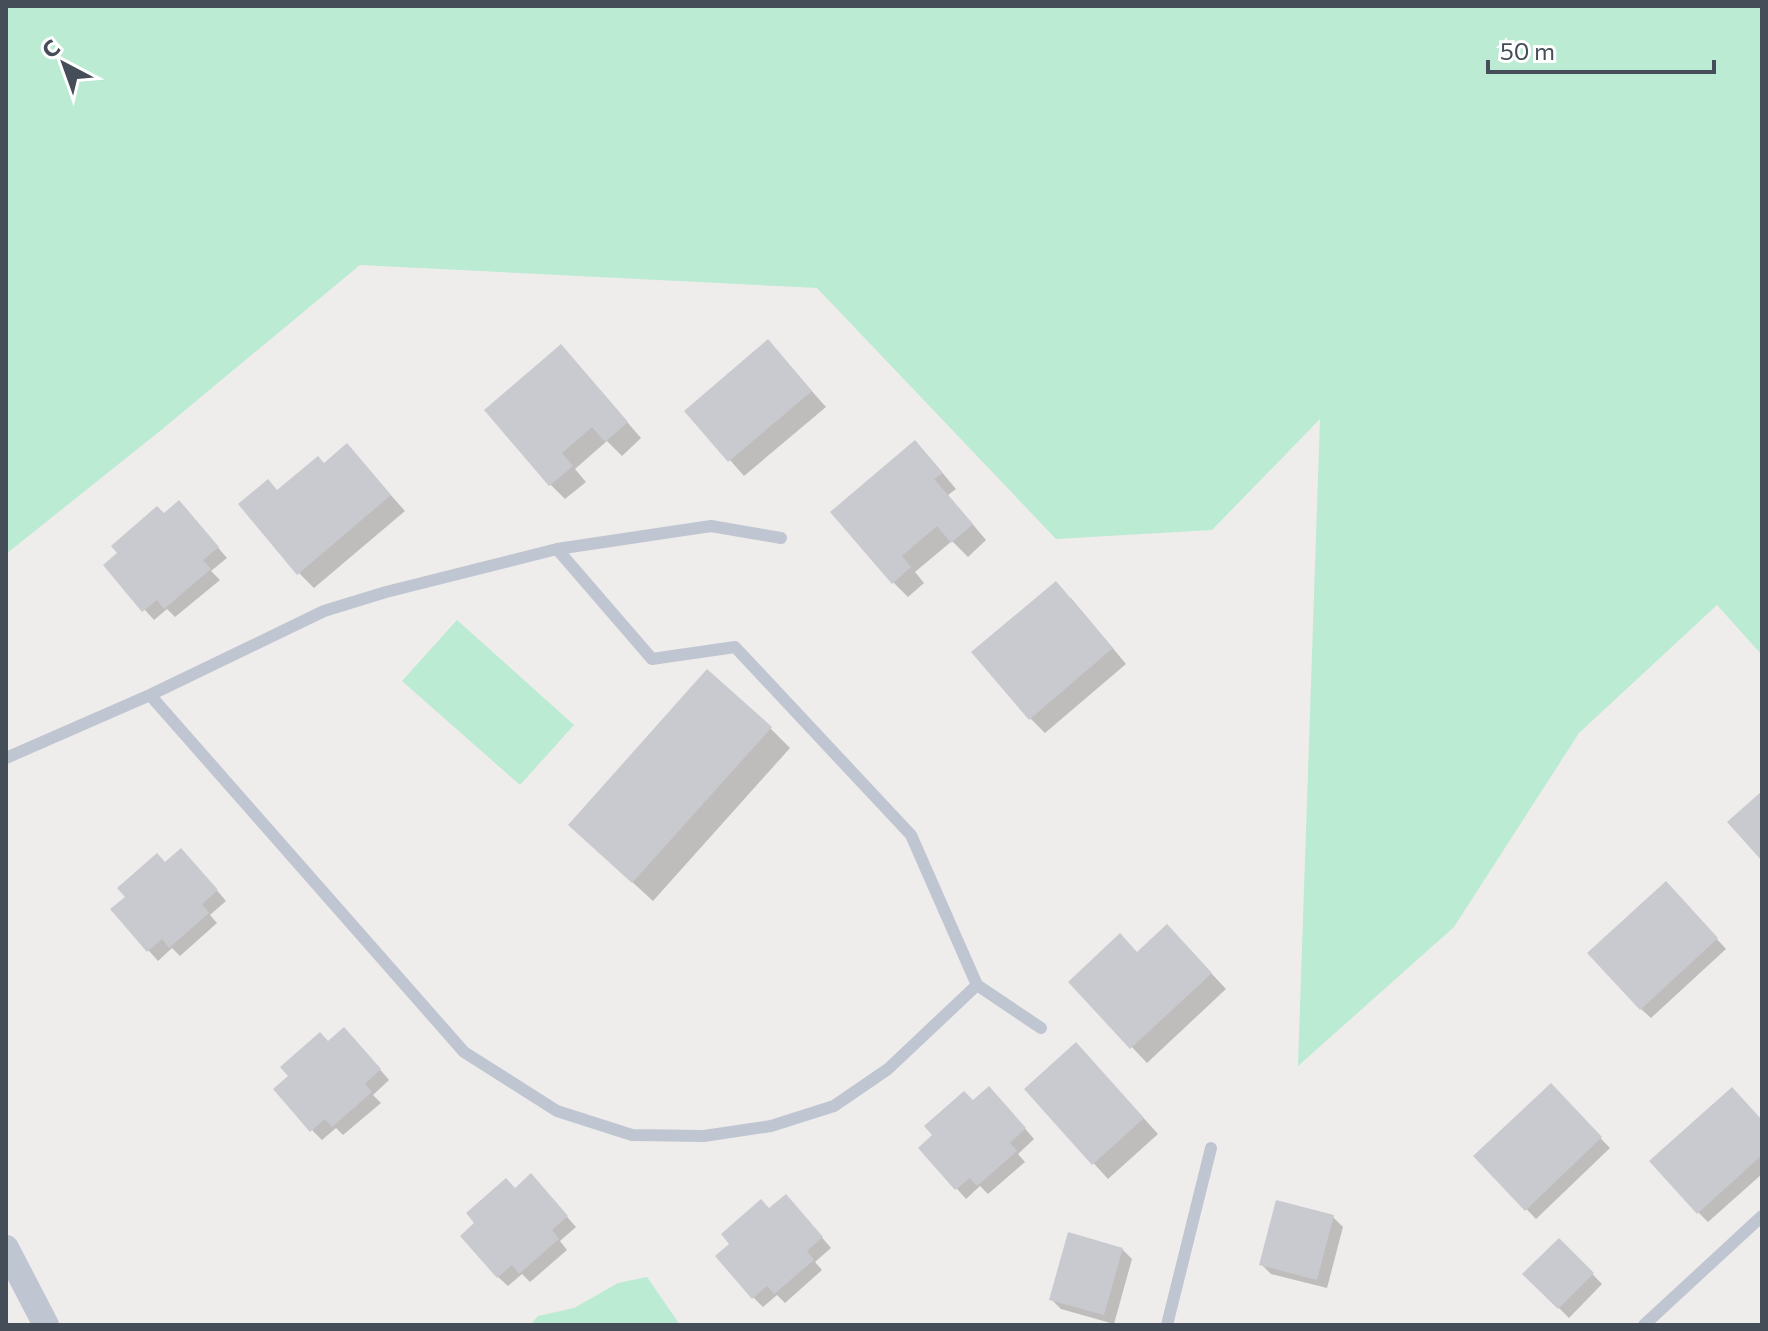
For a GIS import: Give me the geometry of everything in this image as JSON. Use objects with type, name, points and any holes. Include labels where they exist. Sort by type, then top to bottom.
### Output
[{"type":"street","points":[[6,1248],[46,1325]]},
{"type":"lane","points":[[6,758],[150,695],[324,611],[557,549],[711,526],[781,538]]},
{"type":"lane","points":[[557,549],[652,659],[735,647],[911,835],[977,985],[1041,1028]]},
{"type":"lane","points":[[150,695],[464,1052],[557,1111],[632,1135],[704,1136],[771,1126],[834,1106],[878,1076],[977,985]]},
{"type":"lane","points":[[1167,1325],[1211,1148]]},
{"type":"lane","points":[[1644,1325],[1762,1216]]},
{"type":"green space","points":[[6,6],[1762,6],[1762,655],[1717,605],[1579,733],[1454,927],[1298,1066],[1320,419],[1212,530],[1056,539],[817,288],[360,265],[6,554]]},
{"type":"green space","points":[[457,620],[574,725],[520,785],[402,681]]},
{"type":"green space","points":[[647,1277],[680,1325],[530,1325],[538,1316],[574,1308],[618,1283]]},
{"type":"building","points":[[768,339],[812,391],[728,462],[684,411]]},
{"type":"building","points":[[561,344],[628,422],[605,442],[592,427],[562,453],[573,466],[549,486],[484,410]]},
{"type":"building","points":[[915,440],[943,473],[934,479],[973,524],[951,543],[937,526],[902,556],[911,567],[892,584],[830,512]]},
{"type":"building","points":[[347,443],[391,495],[297,575],[238,504],[268,479],[277,490],[318,456],[324,463]]},
{"type":"building","points":[[179,500],[219,547],[203,560],[211,569],[164,609],[157,600],[142,612],[103,565],[117,553],[111,546],[157,506],[164,513]]},
{"type":"building","points":[[1056,581],[1113,648],[1029,720],[971,652]]},
{"type":"building","points":[[707,669],[772,727],[632,883],[568,825]]},
{"type":"building","points":[[1762,791],[1762,861],[1727,822]]},
{"type":"building","points":[[181,848],[218,890],[202,904],[209,913],[169,948],[162,939],[147,952],[110,909],[125,897],[117,888],[157,853],[165,862]]},
{"type":"building","points":[[1666,881],[1718,938],[1640,1010],[1587,953]]},
{"type":"building","points":[[1167,924],[1212,973],[1130,1049],[1068,982],[1120,933],[1137,952]]},
{"type":"building","points":[[344,1027],[381,1069],[365,1084],[372,1092],[332,1127],[325,1119],[310,1132],[273,1089],[288,1076],[280,1067],[320,1032],[328,1041]]},
{"type":"building","points":[[1076,1042],[1144,1118],[1092,1165],[1024,1089]]},
{"type":"building","points":[[1551,1083],[1602,1137],[1525,1211],[1473,1156]]},
{"type":"building","points":[[989,1086],[1026,1128],[1010,1143],[1017,1151],[977,1186],[970,1178],[955,1190],[918,1148],[932,1135],[924,1126],[964,1091],[973,1100]]},
{"type":"building","points":[[1732,1087],[1762,1120],[1762,1155],[1697,1214],[1649,1161]]},
{"type":"building","points":[[531,1173],[568,1216],[552,1230],[559,1239],[519,1274],[512,1265],[497,1278],[460,1236],[474,1223],[466,1213],[506,1178],[515,1188]]},
{"type":"building","points":[[786,1194],[823,1237],[807,1251],[814,1260],[774,1294],[767,1286],[752,1299],[715,1256],[729,1244],[721,1234],[761,1199],[769,1208]]},
{"type":"building","points":[[1276,1200],[1334,1215],[1317,1280],[1259,1265]]},
{"type":"building","points":[[1068,1232],[1123,1248],[1104,1315],[1049,1300]]},
{"type":"building","points":[[1559,1238],[1594,1273],[1558,1309],[1522,1274]]}]
